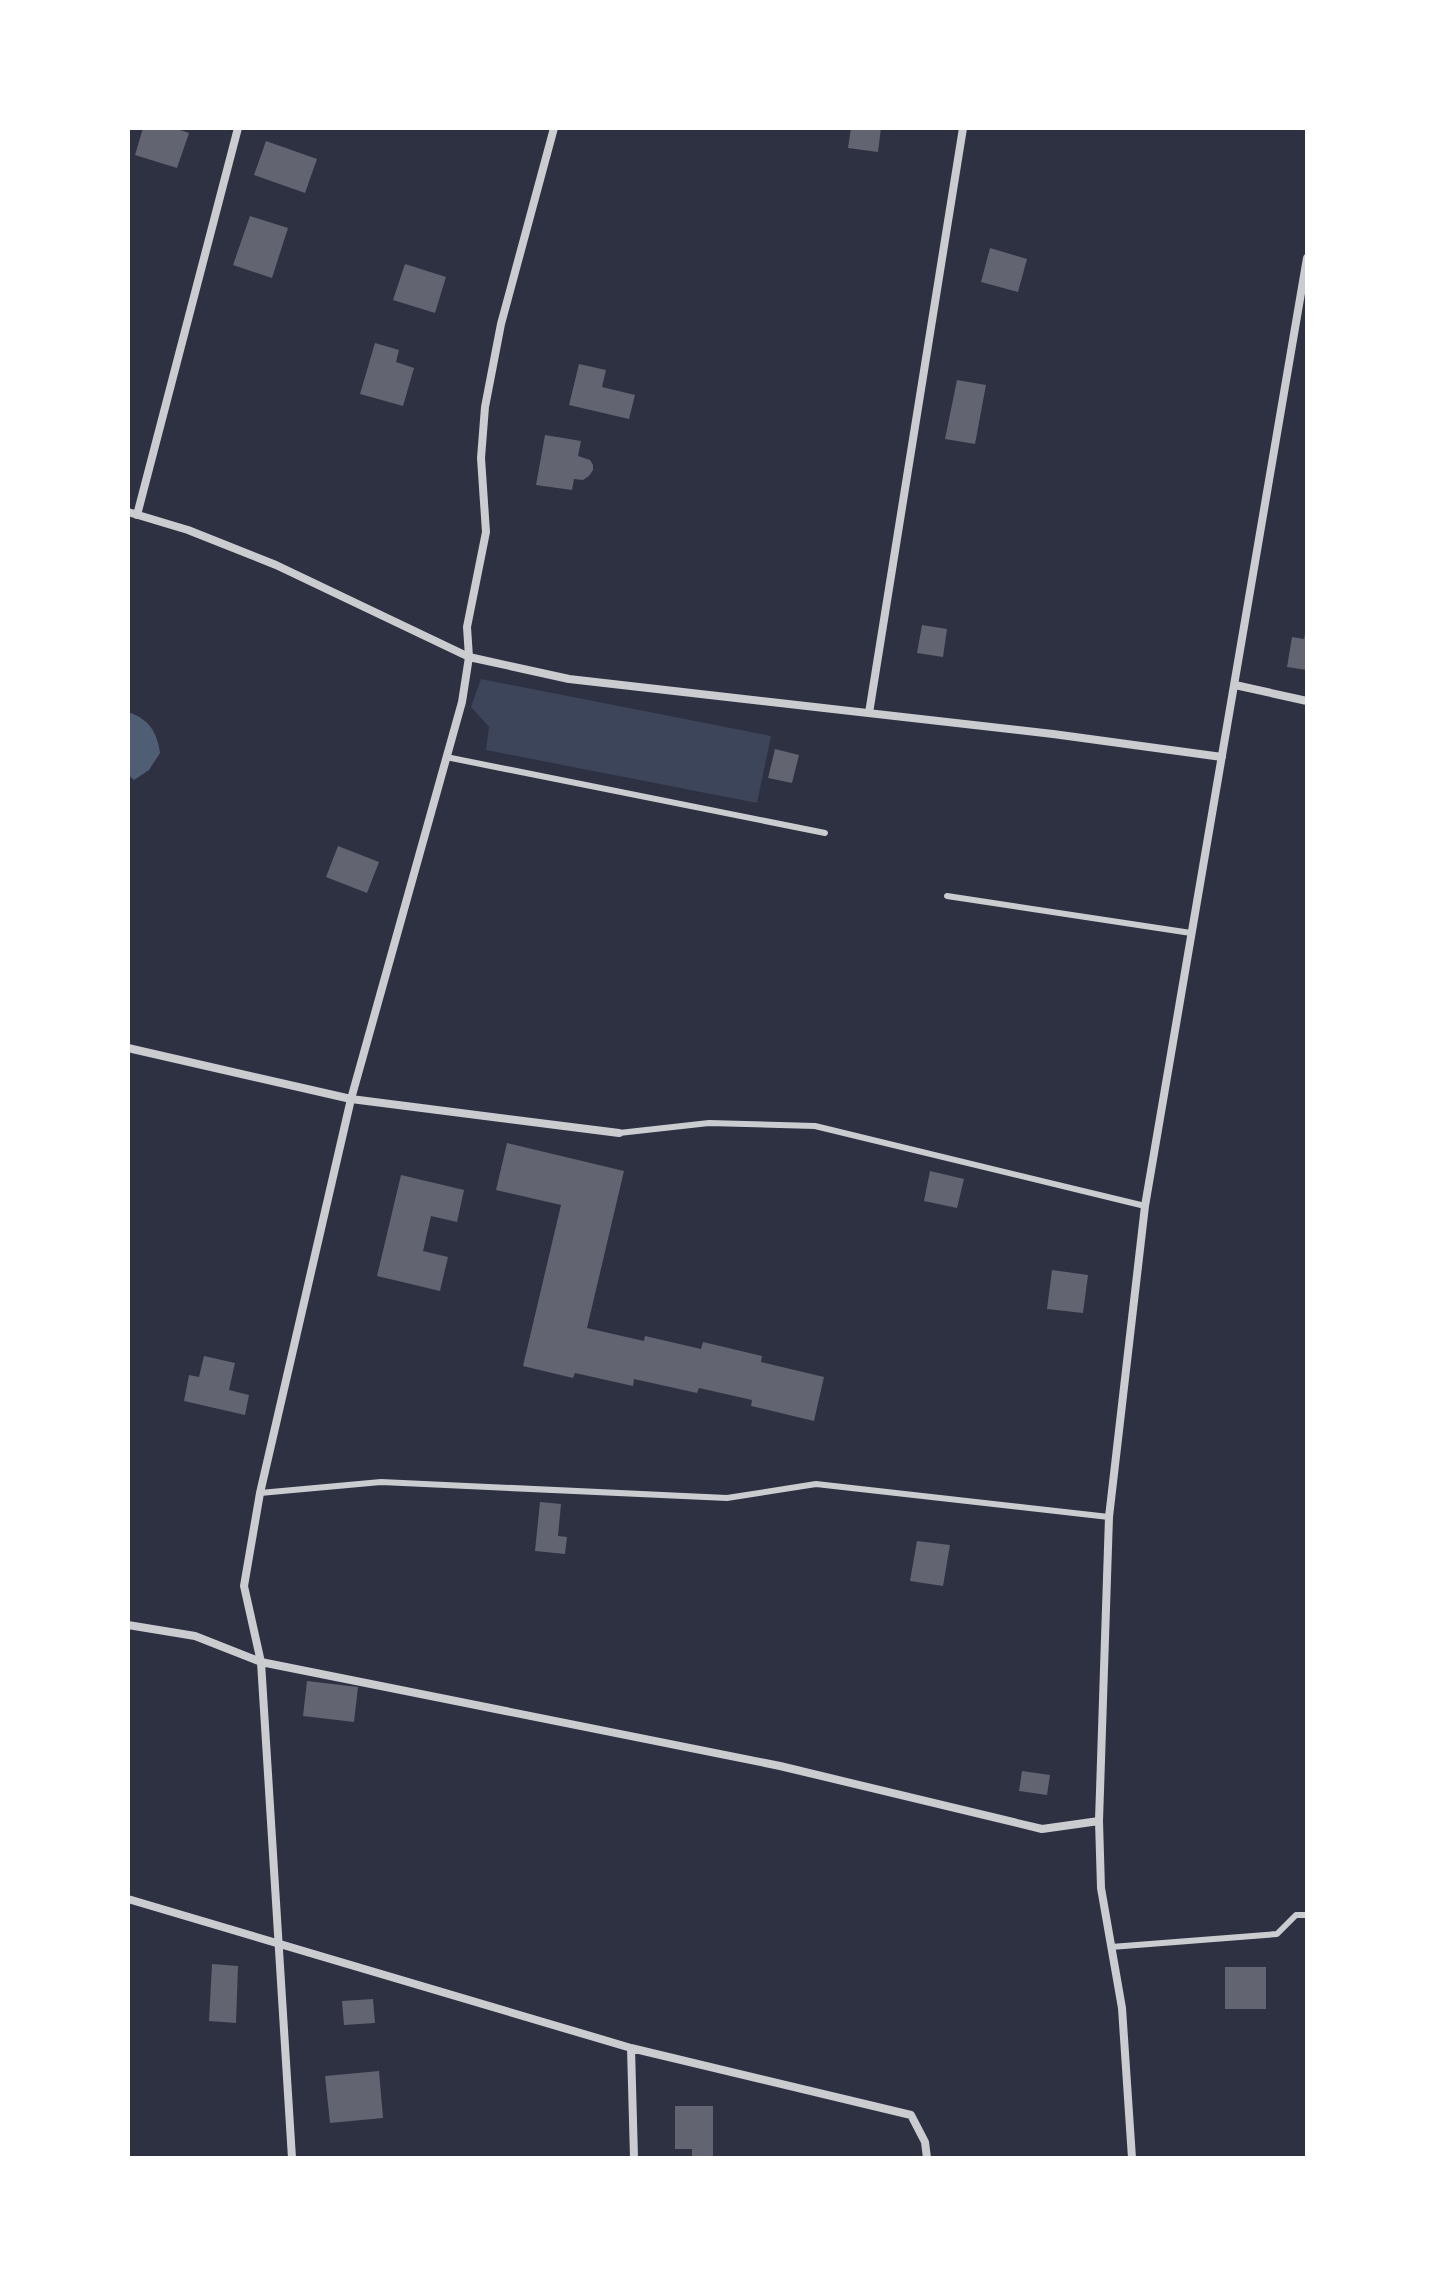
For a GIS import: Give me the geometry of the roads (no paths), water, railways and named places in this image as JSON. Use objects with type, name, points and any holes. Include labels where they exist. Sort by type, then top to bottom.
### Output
[{"type":"street","points":[[238,128],[132,514],[188,530],[276,565],[469,657],[569,679],[1053,734],[1222,757]]},
{"type":"street","points":[[292,2158],[261,1662],[244,1586],[260,1493],[351,1099],[462,702],[469,657],[467,627],[486,532],[481,458],[485,407],[501,324],[554,128]]},
{"type":"street","points":[[869,713],[963,128]]},
{"type":"street","points":[[1132,2158],[1122,2008],[1101,1888],[1099,1821],[1109,1517],[1145,1206],[1307,258]]},
{"type":"street","points":[[1235,685],[1307,701]]},
{"type":"street","points":[[128,1048],[351,1099],[619,1133]]},
{"type":"street","points":[[128,1625],[195,1636],[261,1662],[780,1766],[1042,1829],[1099,1821]]},
{"type":"street","points":[[128,1899],[631,2048],[911,2115],[925,2142],[927,2158]]},
{"type":"street","points":[[631,2048],[634,2158]]},
{"type":"lane","points":[[446,757],[825,833]]},
{"type":"lane","points":[[947,896],[1191,933]]},
{"type":"lane","points":[[619,1133],[709,1123],[815,1126],[1145,1206]]},
{"type":"lane","points":[[260,1493],[381,1482],[727,1498],[816,1484],[1109,1517]]},
{"type":"lane","points":[[1111,1947],[1277,1934],[1296,1915],[1307,1915]]}]
